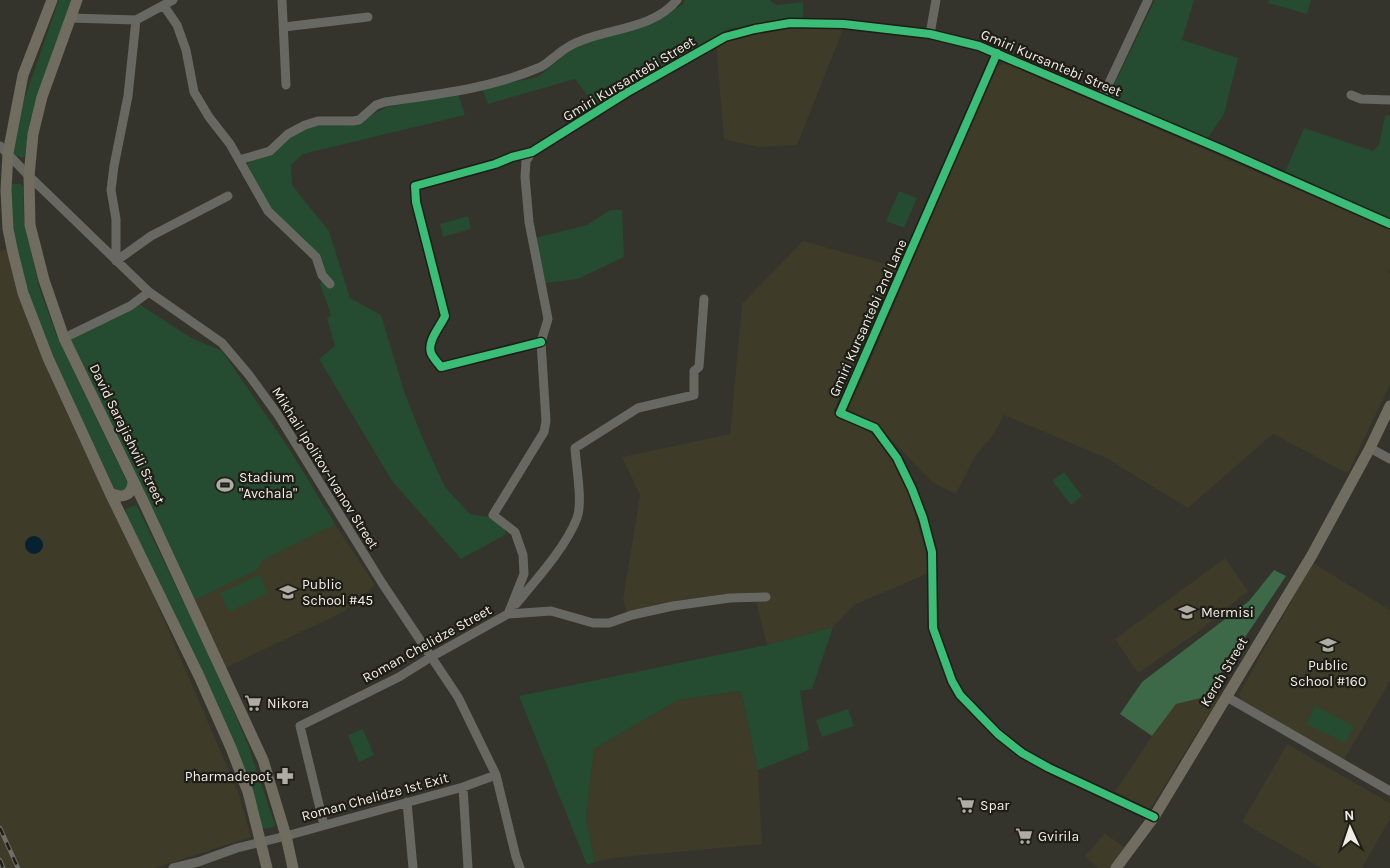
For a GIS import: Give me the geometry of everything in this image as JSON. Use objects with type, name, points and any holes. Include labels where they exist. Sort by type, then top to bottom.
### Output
[{"type":"main road","points":[[52,0],[23,75],[4,149],[8,229],[24,293],[48,358],[110,493],[199,676],[231,748],[248,792],[267,868]]},
{"type":"main road","name":"David Sarajishvili Street","points":[[77,0],[42,97],[33,134],[30,225],[44,280],[64,338],[144,503],[263,760],[286,836],[293,868]]},
{"type":"main road","points":[[6,181],[31,180]]},
{"type":"main road","name":"Kerch Street","points":[[1116,868],[1154,817],[1312,554],[1370,448],[1390,406]]},
{"type":"main road","points":[[110,493],[121,497],[128,495],[133,489],[133,482]]},
{"type":"main road","points":[[119,511],[123,504],[130,500],[137,499],[144,503]]},
{"type":"street","points":[[70,18],[136,20],[173,0]]},
{"type":"street","points":[[282,0],[286,85]]},
{"type":"street","points":[[239,160],[270,151],[288,134],[318,121],[353,122],[376,105],[385,102],[487,86],[540,68],[557,54],[580,40],[648,21],[677,0]]},
{"type":"street","points":[[930,34],[936,0]]},
{"type":"street","points":[[1102,98],[1148,0]]},
{"type":"street","points":[[164,6],[177,25],[186,50],[194,92],[208,117],[230,144],[268,211],[316,257],[322,275],[330,284]]},
{"type":"street","points":[[284,27],[368,17]]},
{"type":"street","points":[[116,261],[116,219],[111,190],[128,96],[136,20]]},
{"type":"street","name":"Gmiri Kursantebi Street","points":[[541,342],[441,367],[431,353],[431,339],[440,329],[445,316],[416,202],[415,186],[532,152],[626,93],[724,37],[790,23],[844,24],[930,34],[979,46],[1390,224]]},
{"type":"street","name":"Gmiri Kursantebi 2nd Lane","points":[[997,53],[925,217],[905,268],[840,413],[875,428],[898,458],[912,489],[923,518],[932,552],[934,628],[952,681],[960,695],[998,734],[1022,752],[1049,768],[1154,817]]},
{"type":"street","points":[[1350,95],[1361,98],[1390,100]]},
{"type":"street","name":"Mikhail Ipolitov-Ivanov Street","points":[[4,149],[31,180],[149,292],[222,343],[249,375],[278,416],[382,583],[458,697],[496,775],[520,868]]},
{"type":"street","name":"Roman Chelidze Street","points":[[324,825],[300,726],[399,677],[508,614],[524,574],[523,555],[515,532],[493,516],[544,432],[546,421],[541,342],[548,319],[529,222],[525,177],[526,161],[532,152]]},
{"type":"street","points":[[116,261],[151,236],[228,196]]},
{"type":"street","points":[[64,338],[130,306],[149,292]]},
{"type":"street","points":[[508,614],[558,552],[577,518],[578,483],[575,448],[638,408],[694,395],[694,371],[699,367],[704,299]]},
{"type":"street","points":[[1370,448],[1390,459]]},
{"type":"street","points":[[508,614],[551,611],[593,623],[609,623],[632,615],[672,606],[730,598],[766,597]]},
{"type":"street","points":[[1227,697],[1390,791]]},
{"type":"street","name":"Roman Chelidze 1st Exit","points":[[174,868],[237,848],[463,787],[496,775]]},
{"type":"street","points":[[463,787],[468,868]]},
{"type":"street","points":[[408,802],[413,868]]},
{"type":"shaded area","points":[[790,27],[844,27],[797,145],[758,147],[724,139],[716,44],[741,35]]},
{"type":"shaded area","points":[[1004,64],[1390,230],[1390,268],[1388,273],[1390,274],[1390,384],[1349,471],[1345,472],[1273,434],[1188,508],[1106,458],[1004,415],[993,435],[975,456],[956,494],[932,482],[876,424],[848,409],[994,70]]},
{"type":"shaded area","points":[[803,241],[897,267],[833,412],[872,434],[888,453],[907,487],[927,556],[929,573],[854,605],[833,627],[767,645],[754,594],[679,600],[627,613],[623,599],[640,495],[622,457],[730,434],[742,304]]},
{"type":"shaded area","points":[[8,248],[31,331],[62,403],[154,597],[238,792],[251,837],[155,868],[0,868],[0,252]]},
{"type":"shaded area","name":"Public School #45","points":[[335,524],[375,585],[343,612],[225,668],[195,600],[259,569],[260,561]]},
{"type":"shaded area","name":"Mermisi","points":[[1225,558],[1248,591],[1198,632],[1138,673],[1115,639]]},
{"type":"shaded area","name":"Public School #160","points":[[1313,563],[1390,610],[1390,681],[1344,760],[1242,701],[1239,694]]},
{"type":"shaded area","points":[[1211,689],[1220,696],[1150,809],[1115,792],[1176,704],[1205,697]]},
{"type":"shaded area","points":[[741,691],[758,770],[762,844],[613,858],[595,862],[586,818],[594,749],[678,700]]},
{"type":"shaded area","points":[[1287,744],[1390,803],[1390,819],[1362,868],[1321,868],[1242,822]]},
{"type":"shaded area","points":[[1105,833],[1125,848],[1110,868],[1098,868],[1085,856]]},
{"type":"green space","points":[[59,0],[73,0],[37,98],[30,121],[25,156],[22,158],[13,154],[19,114]]},
{"type":"green space","points":[[685,0],[770,0],[776,5],[803,2],[803,19],[729,29],[596,107],[575,79],[488,104],[482,88],[538,77],[577,45],[643,27],[683,4]]},
{"type":"green space","points":[[1155,0],[1194,0],[1182,40],[1238,58],[1224,114],[1207,139],[1111,98],[1110,93]]},
{"type":"green space","points":[[1269,0],[1311,0],[1307,14],[1268,3]]},
{"type":"green space","points":[[458,94],[465,115],[303,154],[291,165],[292,185],[329,231],[350,298],[381,315],[405,394],[445,487],[470,514],[494,518],[505,528],[505,535],[461,559],[392,481],[319,359],[335,346],[327,318],[331,315],[320,284],[325,274],[275,215],[245,167],[250,161],[290,135],[315,126],[341,126],[356,123],[387,107]]},
{"type":"green space","points":[[1390,115],[1390,220],[1284,174],[1304,128],[1373,151],[1379,145],[1385,116]]},
{"type":"green space","points":[[11,184],[21,184],[23,187],[24,220],[39,287],[56,334],[130,488],[117,494],[44,341],[18,261],[10,218]]},
{"type":"green space","points":[[899,191],[917,198],[904,228],[886,221]]},
{"type":"green space","points":[[610,210],[622,210],[624,257],[578,279],[545,283],[535,238],[587,225]]},
{"type":"green space","points":[[468,216],[471,229],[443,237],[440,224]]},
{"type":"green space","name":"Stadium \"Avchala\"","points":[[139,304],[191,338],[222,351],[288,447],[335,524],[261,561],[259,569],[195,600],[69,339]]},
{"type":"green space","points":[[1064,472],[1082,496],[1071,505],[1052,481]]},
{"type":"green space","points":[[135,505],[205,646],[247,742],[275,825],[273,827],[264,829],[262,827],[193,652],[126,514],[126,509]]},
{"type":"green space","points":[[1274,570],[1286,576],[1205,697],[1176,704],[1152,736],[1120,714],[1142,682],[1249,601]]},
{"type":"green space","points":[[259,575],[268,593],[229,612],[220,593]]},
{"type":"green space","points":[[833,627],[812,689],[800,691],[809,750],[758,770],[741,691],[678,700],[594,749],[586,818],[595,862],[587,865],[519,696],[767,645]]},
{"type":"green space","points":[[1315,706],[1354,726],[1345,743],[1306,724]]},
{"type":"green space","points":[[848,709],[854,726],[822,737],[816,720]]},
{"type":"green space","points":[[363,729],[374,755],[359,762],[348,735]]},
{"type":"water","points":[[34,536],[40,539],[43,545],[40,551],[34,554],[28,551],[25,545],[28,539]]},
{"type":"railway","points":[[0,828],[18,868]]},
{"type":"railway","points":[[0,860],[3,868]]},
{"type":"cycle path","points":[[541,342],[441,367],[431,353],[430,348],[445,316],[416,202],[415,186],[532,152],[626,93],[725,37],[755,29],[790,23],[844,24],[930,34],[979,46],[1223,150],[1390,224]]},
{"type":"cycle path","points":[[997,53],[840,413],[875,428],[897,458],[912,489],[923,518],[932,552],[933,628],[952,681],[960,695],[998,734],[1022,753],[1049,768],[1154,817]]},
{"type":"place","name":"Stadium \"Avchala\"","points":[[225,485]]},
{"type":"place","name":"Public School #45","points":[[288,592]]},
{"type":"place","name":"Mermisi","points":[[1187,612]]},
{"type":"place","name":"Public School #160","points":[[1328,645]]},
{"type":"place","name":"Nikora","points":[[253,703]]},
{"type":"place","name":"Pharmadepot","points":[[285,776]]},
{"type":"place","name":"Spar","points":[[966,805]]},
{"type":"place","name":"Gvirila","points":[[1024,836]]}]
